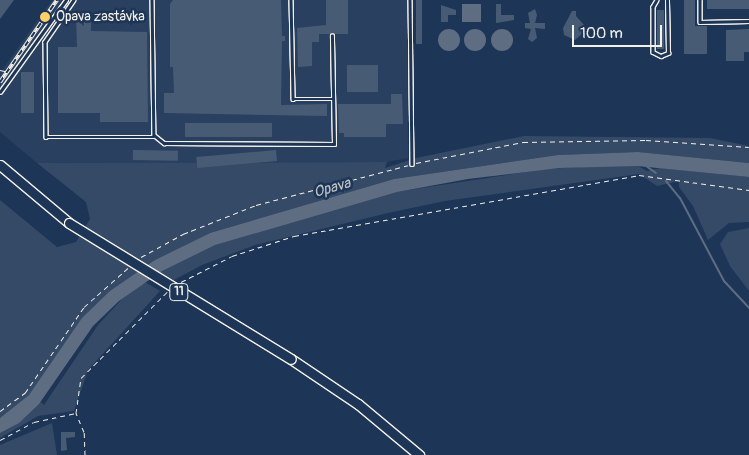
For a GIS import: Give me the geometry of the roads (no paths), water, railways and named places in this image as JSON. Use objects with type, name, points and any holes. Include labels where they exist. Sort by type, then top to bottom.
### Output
[{"type":"main road","name":"11","points":[[0,165],[69,222],[291,359],[358,404],[419,455]]},
{"type":"lane","points":[[0,92],[66,0]]},
{"type":"lane","points":[[74,0],[44,42],[46,137],[154,137],[169,144],[334,144],[332,36]]},
{"type":"lane","points":[[152,0],[154,137]]},
{"type":"lane","points":[[291,0],[293,99],[334,99]]},
{"type":"lane","points":[[410,0],[412,164]]},
{"type":"lane","points":[[657,0],[653,7],[653,52],[661,56],[668,53],[667,0]]},
{"type":"lane","points":[[700,0],[700,22],[749,22]]},
{"type":"waterway","points":[[646,166],[656,173]]},
{"type":"waterway","points":[[666,181],[680,198],[724,281],[749,308]]},
{"type":"railway","points":[[0,82],[57,0]]},
{"type":"place","name":"Opava zastávka","points":[[45,17]]},
{"type":"water label","name":"Opava","points":[[332,188]]}]
